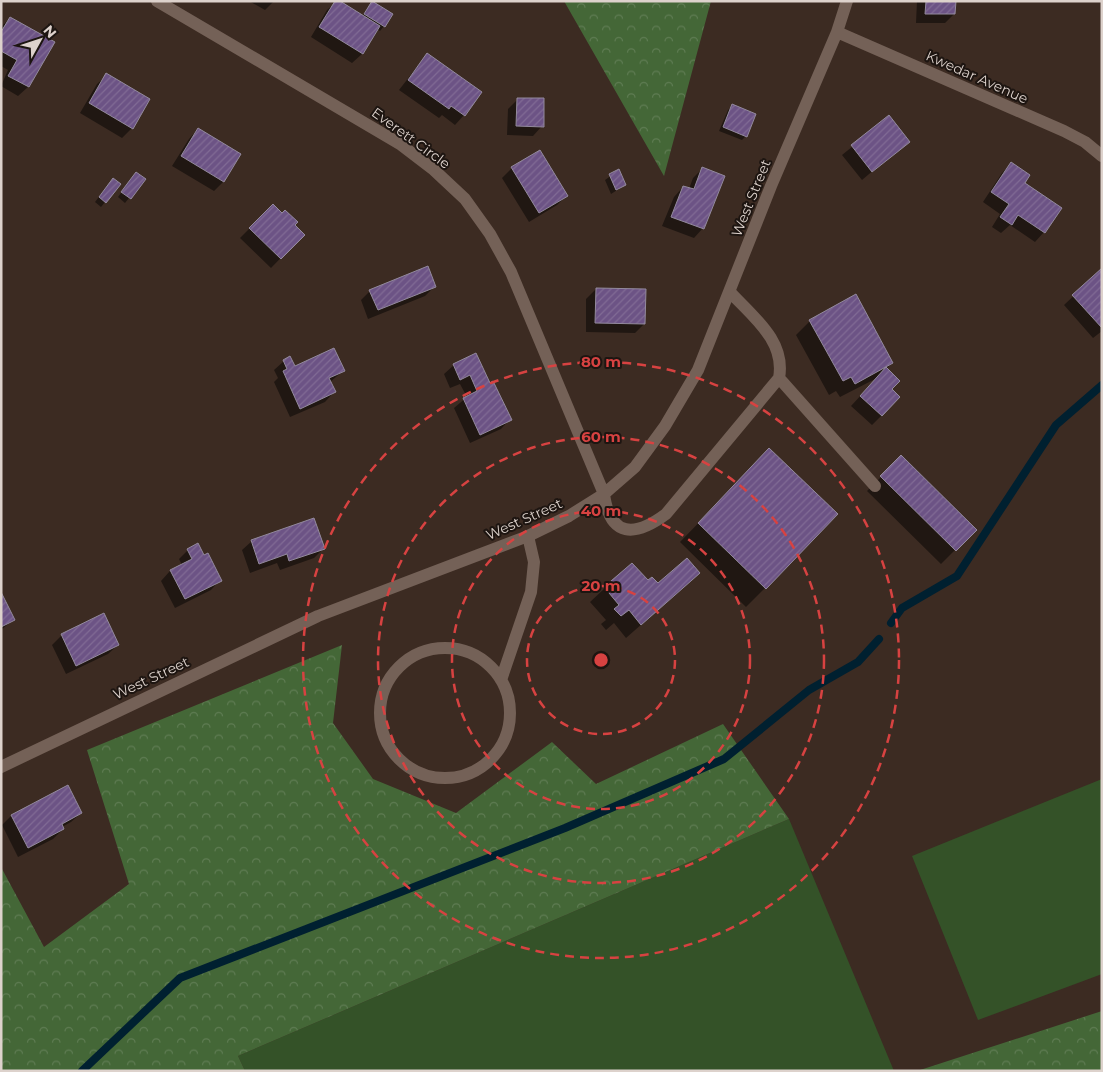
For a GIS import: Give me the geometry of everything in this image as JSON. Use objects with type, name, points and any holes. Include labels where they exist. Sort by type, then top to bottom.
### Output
[{"type":"street","name":"Everett Circle","points":[[158,1],[400,144],[434,170],[466,199],[490,234],[511,272],[604,494],[606,511],[614,523],[624,530],[638,530],[650,525],[666,514],[779,378]]},
{"type":"street","name":"West Street","points":[[1,768],[318,616],[528,536],[569,516],[604,494],[635,467],[665,426],[698,370],[771,186],[838,32],[847,1]]},
{"type":"street","name":"Kwedar Avenue","points":[[838,32],[1064,131],[1085,142],[1102,156]]},
{"type":"street","points":[[730,292],[772,338],[779,352],[782,366],[779,378],[875,486]]},
{"type":"street","points":[[501,680],[488,664],[470,653],[450,648],[428,649],[407,659],[391,674],[382,695],[379,718],[385,740],[398,759],[416,772],[438,778],[458,777],[477,770],[493,757],[504,740],[510,720],[508,699],[501,680],[531,592],[534,562],[528,536]]},
{"type":"green space","points":[[564,1],[711,1],[664,176]]},
{"type":"green space","points":[[342,645],[333,723],[373,779],[456,813],[552,742],[596,784],[723,724],[789,819],[238,1056],[245,1071],[1,1071],[1,867],[44,947],[129,884],[87,750]]},
{"type":"green space","points":[[1102,779],[1102,974],[978,1020],[912,856]]},
{"type":"green space","points":[[789,819],[894,1071],[245,1071],[238,1056]]},
{"type":"green space","points":[[1102,1011],[1102,1071],[917,1071]]},
{"type":"building","points":[[335,1],[340,1],[380,26],[363,54],[319,27]]},
{"type":"building","points":[[372,1],[393,14],[385,27],[364,14]]},
{"type":"building","points":[[926,1],[956,1],[955,14],[925,14]]},
{"type":"building","points":[[10,17],[55,42],[29,87],[8,76],[17,60],[1,51],[1,32]]},
{"type":"building","points":[[427,53],[482,92],[465,116],[451,106],[449,109],[408,80]]},
{"type":"building","points":[[106,73],[150,99],[133,129],[89,103]]},
{"type":"building","points":[[517,98],[544,98],[544,127],[516,126]]},
{"type":"building","points":[[732,104],[756,114],[747,137],[723,127]]},
{"type":"building","points":[[889,115],[910,142],[872,172],[851,145]]},
{"type":"building","points":[[198,128],[241,154],[224,182],[181,156]]},
{"type":"building","points":[[540,150],[568,196],[539,213],[511,167]]},
{"type":"building","points":[[1011,162],[1030,175],[1025,183],[1062,208],[1045,233],[1018,215],[1012,225],[1000,217],[1009,204],[991,192]]},
{"type":"building","points":[[702,167],[725,176],[704,229],[671,217],[683,186],[694,189]]},
{"type":"building","points":[[619,169],[626,185],[616,190],[609,174]]},
{"type":"building","points":[[136,172],[146,179],[131,199],[121,192]]},
{"type":"building","points":[[113,178],[121,184],[106,203],[99,197]]},
{"type":"building","points":[[273,204],[282,213],[285,210],[298,222],[295,225],[305,235],[281,259],[249,228]]},
{"type":"building","points":[[428,266],[436,287],[378,310],[369,290]]},
{"type":"building","points":[[1102,268],[1102,328],[1072,295]]},
{"type":"building","points":[[596,288],[646,289],[645,324],[595,323]]},
{"type":"building","points":[[856,294],[893,363],[855,384],[851,377],[843,381],[809,320]]},
{"type":"building","points":[[334,348],[345,371],[329,378],[336,392],[300,409],[283,371],[287,369],[283,360],[290,356],[295,366]]},
{"type":"building","points":[[476,353],[490,383],[493,381],[512,420],[480,435],[463,398],[477,391],[470,375],[460,380],[453,364]]},
{"type":"building","points":[[886,367],[900,381],[892,389],[900,397],[882,416],[860,396]]},
{"type":"building","points":[[769,448],[838,514],[766,589],[698,523]]},
{"type":"building","points":[[901,455],[977,530],[956,551],[880,476]]},
{"type":"building","points":[[314,518],[325,549],[289,561],[287,554],[259,564],[251,540]]},
{"type":"building","points":[[198,543],[204,555],[208,553],[222,581],[185,599],[170,570],[192,559],[187,549]]},
{"type":"building","points":[[687,558],[700,573],[641,625],[629,610],[621,616],[614,609],[619,605],[604,587],[632,563],[648,580],[652,577],[658,583]]},
{"type":"building","points":[[1,592],[15,620],[1,627]]},
{"type":"building","points":[[104,613],[119,645],[76,666],[61,634]]},
{"type":"building","points":[[68,785],[82,813],[62,824],[64,829],[28,848],[11,815]]},
{"type":"waterway","points":[[891,623],[902,608],[957,576],[1056,425],[1102,385]]},
{"type":"waterway","points":[[82,1071],[180,978],[565,828],[724,759],[809,690],[858,662],[879,639]]}]
